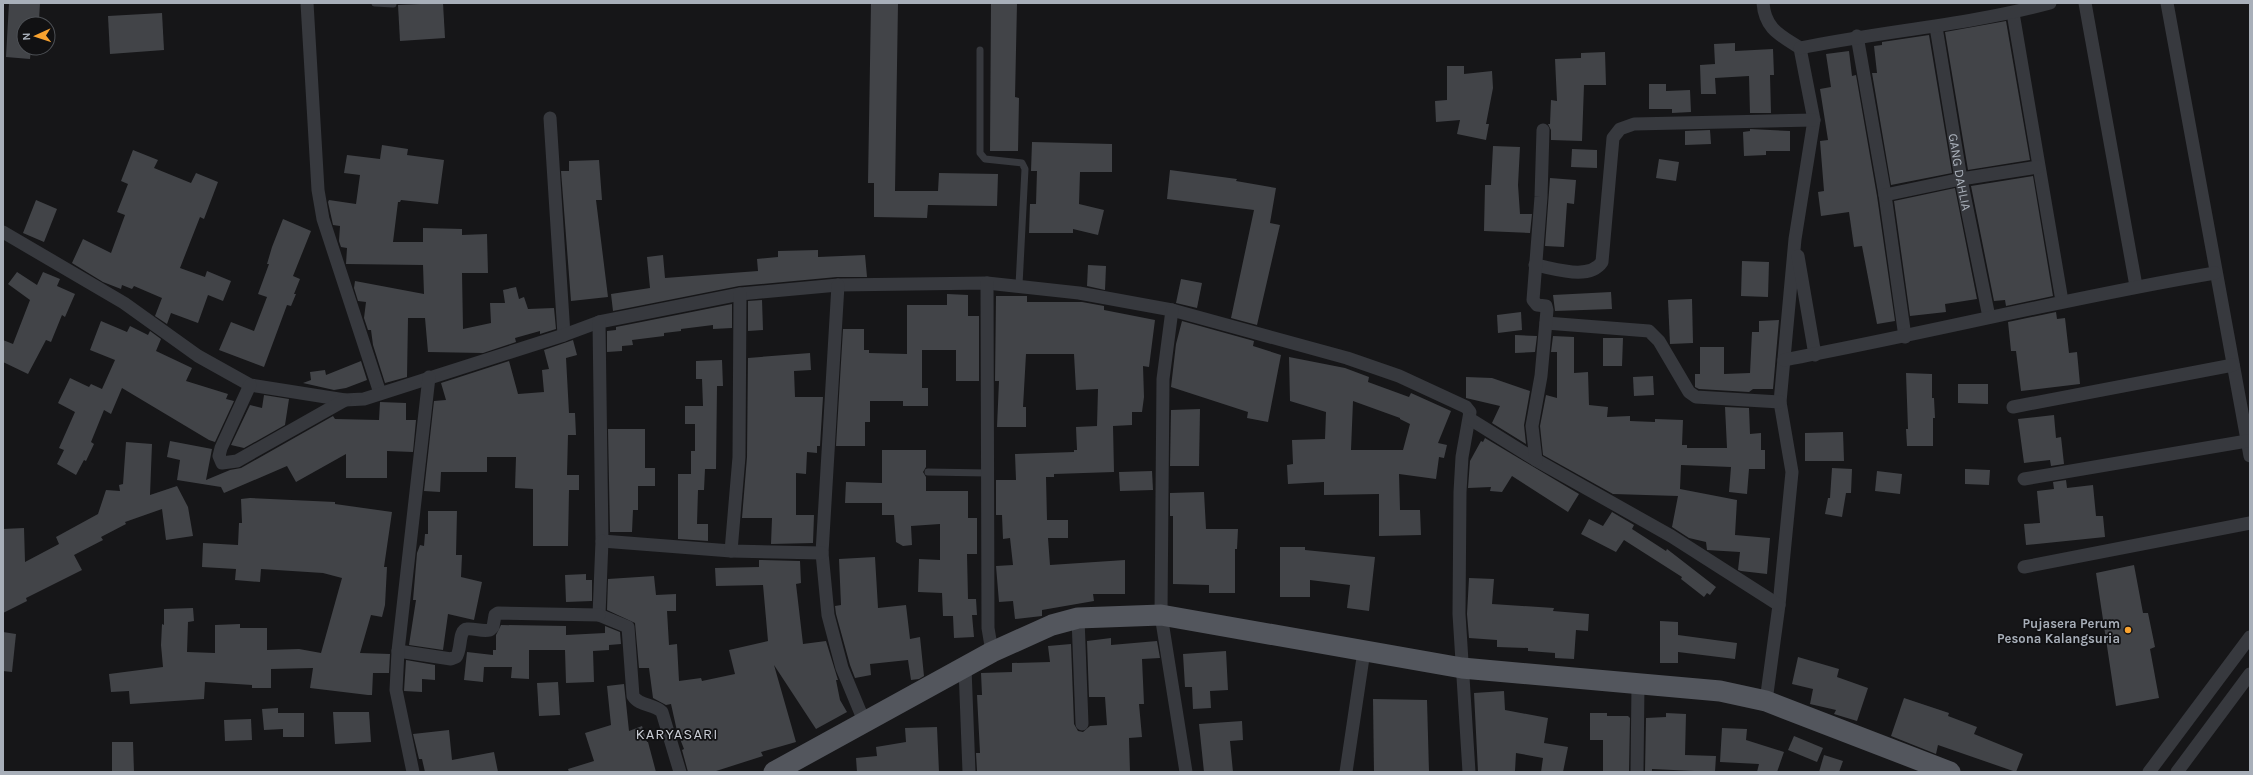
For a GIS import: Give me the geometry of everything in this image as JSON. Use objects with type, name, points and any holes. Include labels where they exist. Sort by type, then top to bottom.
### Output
[{"type":"main road","points":[[783,770],[864,721],[965,668],[992,652],[1052,625],[1078,618],[1161,615],[1462,668],[1720,691],[1766,701],[1950,772]]},
{"type":"street","points":[[307,3],[312,120],[318,190],[323,219],[380,393]]},
{"type":"street","points":[[1763,3],[1765,19],[1769,25],[1779,35],[1800,48],[1857,36],[1936,27],[2013,13],[2050,3]]},
{"type":"street","points":[[2085,3],[2136,286]]},
{"type":"street","points":[[2167,3],[2215,273],[2250,456]]},
{"type":"street","points":[[2013,13],[2062,301]]},
{"type":"street","name":"GANG DAHLIA","points":[[1936,27],[1961,179],[1989,316]]},
{"type":"street","points":[[1857,36],[1884,195],[1905,337]]},
{"type":"street","points":[[1766,701],[1779,605],[1792,472],[1780,402],[1795,239],[1814,120],[1800,48]]},
{"type":"street","points":[[550,118],[564,335]]},
{"type":"street","points":[[1535,265],[1584,273],[1592,270],[1602,262],[1613,138],[1620,129],[1634,124],[1814,120]]},
{"type":"street","points":[[1536,460],[1532,426],[1541,376],[1546,323],[1546,306],[1537,305],[1533,300],[1541,197],[1543,130]]},
{"type":"street","points":[[1884,195],[1961,179],[2038,167]]},
{"type":"street","points":[[3,232],[124,302],[198,356],[250,385],[345,400],[364,399],[564,335],[599,322],[740,294],[838,285],[987,283],[1019,285],[1079,293],[1172,310],[1288,341],[1378,368],[1466,407],[1470,412],[1470,419],[1464,442],[1460,492],[1459,614],[1469,772]]},
{"type":"street","points":[[1795,239],[1815,355]]},
{"type":"street","points":[[1784,360],[1905,337],[1989,316],[2136,286],[2215,273]]},
{"type":"street","points":[[987,283],[988,628],[992,652]]},
{"type":"street","points":[[838,285],[822,553],[828,615],[842,668],[864,721]]},
{"type":"street","points":[[730,551],[739,457],[740,294]]},
{"type":"street","points":[[1172,310],[1163,380],[1161,615],[1186,772]]},
{"type":"street","points":[[599,322],[602,542],[600,615]]},
{"type":"street","points":[[1546,323],[1649,331],[1659,341],[1692,395],[1701,398],[1780,402]]},
{"type":"street","points":[[2013,407],[2232,365]]},
{"type":"street","points":[[413,772],[396,690],[398,651],[429,377]]},
{"type":"street","points":[[250,385],[221,448],[219,456],[222,463],[237,461],[345,400]]},
{"type":"street","points":[[1470,419],[1536,460],[1671,536],[1779,605]]},
{"type":"street","points":[[2024,479],[2247,441]]},
{"type":"street","points":[[2024,567],[2250,523]]},
{"type":"street","points":[[602,542],[730,551],[822,553]]},
{"type":"street","points":[[398,651],[451,659],[456,657],[461,649],[461,634],[463,630],[466,628],[490,630],[493,627],[495,616],[498,613],[600,615],[628,627],[634,698],[662,712],[680,772]]},
{"type":"street","points":[[1078,618],[1082,724]]},
{"type":"street","points":[[2149,772],[2250,638]]},
{"type":"street","points":[[1346,772],[1364,651]]},
{"type":"street","points":[[965,668],[969,772]]},
{"type":"street","points":[[2177,772],[2250,674]]},
{"type":"street","points":[[1637,772],[1638,684]]},
{"type":"lane","points":[[375,3],[393,4]]},
{"type":"lane","points":[[980,50],[980,153],[985,160],[1022,163],[1025,169],[1019,285]]},
{"type":"lane","points":[[928,472],[987,473]]},
{"type":"building","points":[[9,3],[40,3],[39,16],[16,16],[16,56],[30,56],[30,59],[6,57]]},
{"type":"building","points":[[443,3],[445,38],[400,41],[398,5]]},
{"type":"building","points":[[871,3],[898,3],[895,191],[938,191],[939,173],[998,174],[997,206],[928,205],[927,218],[874,217],[874,183],[868,183]]},
{"type":"building","points":[[991,3],[1017,3],[1015,97],[1019,98],[1018,151],[990,151]]},
{"type":"building","points":[[162,13],[164,50],[110,54],[108,16]]},
{"type":"building","points":[[2006,21],[2030,160],[1968,170],[1945,32]]},
{"type":"building","points":[[1929,35],[1952,173],[1891,185],[1872,73],[1877,73],[1874,46],[1882,45],[1882,42]]},
{"type":"building","points":[[1735,43],[1735,51],[1773,49],[1774,75],[1770,75],[1771,113],[1750,113],[1749,76],[1715,78],[1716,94],[1701,94],[1700,65],[1715,64],[1714,44]]},
{"type":"building","points":[[1849,51],[1852,76],[1856,75],[1877,196],[1895,321],[1877,324],[1862,246],[1854,247],[1849,212],[1821,216],[1818,192],[1824,191],[1820,141],[1828,140],[1820,89],[1831,87],[1826,54]]},
{"type":"building","points":[[1605,52],[1606,85],[1584,85],[1582,141],[1551,140],[1551,130],[1548,124],[1550,124],[1551,100],[1557,101],[1555,59],[1581,58],[1581,53]]},
{"type":"building","points":[[1447,66],[1464,66],[1464,74],[1492,71],[1493,88],[1486,124],[1489,124],[1486,140],[1457,134],[1460,120],[1436,122],[1435,101],[1447,100]]},
{"type":"building","points":[[1649,84],[1666,84],[1666,91],[1690,90],[1691,112],[1672,113],[1672,109],[1649,109]]},
{"type":"building","points":[[1750,129],[1790,131],[1790,151],[1766,151],[1766,155],[1744,156],[1743,132],[1750,131]]},
{"type":"building","points":[[1710,130],[1711,144],[1685,145],[1685,131]]},
{"type":"building","points":[[1032,142],[1112,144],[1112,172],[1080,172],[1079,204],[1104,210],[1098,235],[1073,229],[1073,233],[1029,233],[1030,204],[1036,204],[1037,171],[1031,171]]},
{"type":"building","points":[[382,145],[408,149],[407,155],[444,160],[438,204],[401,200],[398,202],[393,242],[423,242],[423,228],[462,229],[462,235],[487,234],[488,273],[462,273],[463,329],[491,323],[490,303],[505,303],[503,290],[516,287],[519,299],[524,297],[528,309],[554,308],[556,329],[540,334],[540,331],[515,338],[516,342],[483,353],[428,352],[425,318],[408,318],[407,377],[385,383],[373,345],[371,330],[368,330],[364,318],[366,302],[358,301],[354,288],[355,281],[424,294],[423,265],[346,264],[347,248],[341,247],[339,241],[340,226],[333,225],[328,202],[329,200],[356,204],[360,175],[344,173],[347,155],[380,159]]},
{"type":"building","points":[[1493,146],[1520,147],[1518,185],[1520,214],[1532,214],[1530,233],[1484,231],[1485,185],[1491,185]]},
{"type":"building","points":[[1572,149],[1597,150],[1597,168],[1571,167]]},
{"type":"building","points":[[133,150],[158,160],[154,168],[191,183],[196,173],[218,182],[204,219],[200,217],[180,268],[205,277],[207,271],[231,281],[223,301],[208,295],[198,323],[171,313],[167,324],[155,316],[162,298],[134,286],[132,289],[122,285],[121,289],[103,282],[72,263],[83,239],[111,253],[125,215],[117,212],[128,184],[121,181]]},
{"type":"building","points":[[1659,159],[1679,162],[1676,181],[1656,178]]},
{"type":"building","points":[[599,160],[602,200],[596,200],[608,297],[571,301],[561,171],[569,171],[569,161]]},
{"type":"building","points":[[1170,170],[1237,179],[1236,181],[1276,188],[1270,223],[1280,225],[1257,325],[1231,318],[1254,210],[1167,199]]},
{"type":"building","points":[[2033,176],[2053,296],[2006,306],[2005,300],[1994,301],[1971,186]]},
{"type":"building","points":[[1550,178],[1576,180],[1574,204],[1567,203],[1564,247],[1545,246]]},
{"type":"building","points":[[1955,188],[1977,299],[1945,304],[1946,312],[1910,316],[1894,201]]},
{"type":"building","points":[[36,200],[57,209],[44,242],[23,233]]},
{"type":"building","points":[[283,219],[311,231],[293,276],[300,279],[294,294],[296,294],[291,306],[287,305],[264,367],[219,350],[231,322],[254,331],[267,297],[258,294],[269,264],[267,264],[272,247]]},
{"type":"building","points":[[818,250],[818,257],[865,255],[867,277],[837,277],[739,286],[613,311],[611,294],[650,288],[647,257],[663,255],[665,278],[758,271],[757,259],[778,257],[778,251]]},
{"type":"building","points":[[1742,261],[1769,262],[1768,297],[1741,296]]},
{"type":"building","points":[[1088,265],[1106,266],[1105,290],[1087,286]]},
{"type":"building","points":[[17,272],[37,285],[43,272],[60,279],[57,286],[75,294],[65,317],[62,315],[51,342],[46,340],[28,374],[3,362],[3,340],[13,344],[30,300],[8,284]]},
{"type":"building","points":[[1181,279],[1202,283],[1197,308],[1176,303]]},
{"type":"building","points":[[1611,292],[1612,309],[1555,311],[1553,295]]},
{"type":"building","points":[[947,294],[968,295],[968,316],[979,316],[979,381],[956,381],[956,350],[922,350],[922,388],[928,388],[928,406],[903,406],[903,401],[870,401],[870,422],[865,422],[865,446],[836,446],[843,329],[864,329],[864,350],[869,350],[869,353],[907,354],[907,305],[947,305]]},
{"type":"building","points":[[996,296],[1027,296],[1027,302],[1082,302],[1104,306],[1104,310],[1155,320],[1149,367],[1143,366],[1144,397],[1142,412],[1132,412],[1132,425],[1113,426],[1114,472],[1054,474],[1054,477],[1046,477],[1047,520],[1068,520],[1068,538],[1048,538],[1050,565],[1125,560],[1125,594],[1093,594],[1094,601],[1042,610],[1042,616],[1015,619],[1013,601],[999,602],[996,566],[1013,565],[1010,538],[1003,539],[1002,515],[996,515],[996,480],[1016,480],[1015,454],[1074,452],[1074,450],[1077,450],[1076,427],[1097,426],[1098,389],[1076,390],[1074,354],[1026,354],[1023,407],[1026,407],[1026,427],[997,427],[999,381],[995,381]]},
{"type":"building","points":[[1692,299],[1693,343],[1670,344],[1668,300]]},
{"type":"building","points":[[762,300],[763,330],[748,331],[748,301]]},
{"type":"building","points":[[732,304],[732,328],[713,329],[713,325],[681,329],[681,331],[664,333],[664,336],[632,340],[633,345],[622,346],[622,351],[607,352],[607,331],[616,330],[616,327]]},
{"type":"building","points":[[1521,312],[1522,330],[1498,333],[1497,315]]},
{"type":"building","points":[[2056,312],[2057,319],[2065,318],[2069,353],[2077,352],[2080,384],[2021,391],[2016,351],[2011,351],[2008,322]]},
{"type":"building","points":[[1779,320],[1773,389],[1753,389],[1749,392],[1699,389],[1695,387],[1695,374],[1700,374],[1700,347],[1724,347],[1724,374],[1750,373],[1752,332],[1759,332],[1759,321]]},
{"type":"building","points":[[101,321],[127,332],[130,326],[148,335],[150,331],[161,339],[156,351],[192,368],[186,381],[228,394],[226,399],[234,401],[215,442],[209,440],[122,388],[111,414],[104,410],[91,442],[94,444],[86,461],[84,460],[76,475],[57,464],[64,450],[59,448],[75,412],[58,403],[70,378],[89,387],[91,384],[102,389],[115,360],[90,350]]},
{"type":"building","points":[[1182,321],[1254,341],[1253,346],[1281,355],[1268,422],[1247,418],[1248,412],[1171,387],[1176,344]]},
{"type":"building","points":[[1515,335],[1537,336],[1535,352],[1515,353]]},
{"type":"building","points":[[1553,336],[1574,337],[1574,373],[1588,372],[1589,405],[1608,407],[1607,417],[1630,416],[1630,421],[1655,422],[1655,419],[1683,420],[1682,445],[1687,445],[1687,448],[1727,448],[1725,407],[1749,408],[1750,434],[1761,433],[1761,450],[1765,450],[1765,469],[1749,469],[1747,494],[1729,492],[1731,467],[1681,465],[1680,489],[1737,500],[1735,535],[1770,538],[1767,574],[1738,570],[1740,552],[1707,550],[1706,542],[1689,538],[1672,527],[1678,496],[1613,494],[1543,455],[1540,426],[1546,395],[1557,398],[1557,352],[1551,352]]},
{"type":"building","points":[[1603,338],[1623,338],[1622,366],[1603,366]]},
{"type":"building","points":[[573,340],[577,355],[566,358],[569,413],[575,413],[576,435],[568,435],[567,475],[579,475],[579,490],[569,490],[568,546],[533,546],[533,489],[515,488],[516,457],[487,457],[487,472],[441,472],[440,492],[424,491],[434,401],[446,400],[441,383],[509,361],[518,394],[544,392],[542,370],[549,369],[544,350]]},
{"type":"building","points":[[810,353],[811,370],[794,371],[795,397],[823,397],[820,446],[817,446],[817,453],[807,452],[806,474],[796,473],[796,515],[814,515],[813,543],[771,544],[772,518],[742,518],[747,457],[748,358]]},
{"type":"building","points":[[1289,357],[1345,368],[1369,377],[1368,382],[1409,397],[1411,393],[1451,411],[1438,443],[1447,445],[1444,458],[1439,457],[1436,479],[1399,474],[1400,510],[1420,510],[1421,535],[1379,536],[1379,494],[1324,495],[1324,482],[1288,484],[1287,465],[1293,464],[1292,440],[1325,439],[1326,412],[1290,401]],"holes":[[[1353,401],[1400,418],[1410,424],[1403,450],[1351,450]]]},
{"type":"building","points":[[722,360],[723,386],[717,386],[716,469],[705,469],[704,490],[698,490],[697,524],[708,524],[708,541],[678,539],[678,474],[691,474],[691,451],[695,451],[695,424],[685,424],[685,406],[703,406],[702,379],[696,379],[696,361]]},
{"type":"building","points":[[361,361],[367,380],[346,388],[334,390],[303,383],[311,380],[310,372],[325,370],[326,375]]},
{"type":"building","points":[[1906,373],[1932,374],[1932,398],[1934,398],[1935,418],[1933,418],[1933,446],[1907,446],[1906,429],[1908,429]]},
{"type":"building","points":[[1653,376],[1654,395],[1634,396],[1633,377]]},
{"type":"building","points":[[1466,377],[1492,378],[1530,391],[1524,425],[1526,444],[1492,423],[1500,406],[1466,398]]},
{"type":"building","points":[[1958,384],[1988,384],[1988,404],[1958,403]]},
{"type":"building","points":[[264,395],[289,399],[285,425],[244,448],[231,445],[250,405],[262,408]]},
{"type":"building","points":[[380,402],[406,403],[406,420],[416,420],[413,452],[387,451],[387,478],[346,478],[346,454],[296,482],[287,466],[224,493],[221,487],[177,480],[180,460],[167,457],[170,441],[212,449],[206,480],[230,470],[241,468],[333,416],[335,419],[379,420]]},
{"type":"building","points":[[1200,409],[1199,466],[1170,466],[1171,410]]},
{"type":"building","points":[[2054,415],[2056,438],[2061,437],[2064,464],[2051,466],[2050,460],[2024,463],[2018,419]]},
{"type":"building","points":[[608,429],[645,429],[645,468],[655,468],[655,486],[638,486],[638,510],[633,510],[632,532],[610,532]]},
{"type":"building","points":[[1843,432],[1844,461],[1805,461],[1805,433]]},
{"type":"building","points":[[1485,438],[1579,494],[1568,512],[1512,476],[1502,492],[1490,491],[1491,487],[1468,488],[1470,461],[1481,441],[1483,442]]},
{"type":"building","points":[[126,442],[152,444],[150,495],[177,486],[188,507],[193,536],[166,540],[162,509],[125,522],[126,524],[101,537],[103,540],[74,555],[82,570],[26,598],[27,601],[3,613],[3,529],[24,528],[25,562],[59,544],[56,537],[98,514],[106,490],[120,491],[119,485],[123,484]]},
{"type":"building","points":[[882,450],[926,450],[926,467],[923,472],[926,477],[926,491],[968,491],[968,518],[977,518],[977,554],[967,554],[968,599],[976,599],[977,615],[972,615],[974,637],[954,638],[953,616],[943,616],[942,593],[918,592],[919,559],[940,560],[940,524],[911,526],[912,545],[903,546],[896,542],[894,515],[882,515],[882,503],[845,503],[846,482],[882,483]]},
{"type":"building","points":[[1832,468],[1852,469],[1851,493],[1846,493],[1842,517],[1825,514],[1828,498],[1830,498]]},
{"type":"building","points":[[1965,469],[1990,470],[1989,485],[1965,484]]},
{"type":"building","points":[[1152,471],[1153,490],[1120,491],[1119,472]]},
{"type":"building","points":[[1877,471],[1902,474],[1900,494],[1875,491]]},
{"type":"building","points":[[2066,480],[2067,488],[2093,485],[2096,516],[2103,516],[2105,537],[2026,545],[2024,524],[2040,523],[2037,491],[2054,489],[2053,482]]},
{"type":"building","points":[[1204,492],[1206,529],[1238,529],[1237,549],[1235,549],[1235,593],[1209,593],[1209,585],[1173,584],[1173,516],[1170,516],[1170,493]]},
{"type":"building","points":[[250,498],[335,502],[335,504],[392,512],[384,567],[387,567],[385,605],[382,617],[371,615],[360,653],[390,654],[389,673],[373,673],[372,695],[310,688],[313,668],[271,669],[271,688],[252,688],[252,685],[205,682],[204,699],[130,704],[129,691],[111,692],[109,674],[163,667],[161,645],[162,624],[164,625],[164,609],[193,608],[194,621],[188,622],[187,652],[215,653],[215,625],[240,624],[240,628],[267,628],[267,650],[299,649],[321,653],[342,578],[323,573],[261,569],[260,582],[235,580],[236,569],[202,567],[203,543],[238,545],[239,523],[242,523],[241,499]]},
{"type":"building","points":[[428,511],[457,511],[456,555],[462,555],[461,577],[482,582],[474,620],[448,614],[443,650],[409,645],[416,600],[413,600],[417,553],[420,545],[424,546],[425,534],[428,534]]},
{"type":"building","points":[[1612,512],[1634,525],[1632,529],[1666,551],[1667,549],[1716,587],[1710,595],[1707,593],[1704,597],[1681,579],[1682,577],[1624,540],[1616,552],[1581,534],[1589,519],[1603,526]]},
{"type":"building","points":[[1280,547],[1305,547],[1305,550],[1375,557],[1369,611],[1347,608],[1350,585],[1310,580],[1310,597],[1280,597]]},
{"type":"building","points":[[875,557],[878,608],[906,605],[910,639],[920,637],[924,676],[919,679],[911,680],[908,660],[870,664],[871,675],[855,678],[850,665],[835,606],[841,605],[839,559]]},
{"type":"building","points":[[759,560],[800,561],[801,583],[796,584],[803,644],[826,641],[838,680],[836,680],[840,700],[847,712],[816,729],[774,665],[796,742],[761,752],[763,756],[713,772],[688,772],[682,750],[684,749],[677,731],[671,704],[666,705],[653,698],[649,668],[639,668],[635,623],[607,610],[608,579],[654,576],[656,595],[676,594],[676,611],[667,611],[669,645],[677,644],[679,681],[701,678],[702,681],[735,674],[729,650],[768,641],[763,585],[716,586],[715,568],[759,567]]},
{"type":"building","name":"Pujasera Perum Pesona Kalangsuria","points":[[2134,565],[2143,613],[2148,613],[2155,647],[2150,649],[2159,698],[2116,706],[2096,573]]},
{"type":"building","points":[[586,574],[586,580],[592,580],[592,601],[566,602],[565,575]]},
{"type":"building","points":[[1469,578],[1494,579],[1492,604],[1554,608],[1553,611],[1589,614],[1588,631],[1576,630],[1574,659],[1555,658],[1555,653],[1528,651],[1528,648],[1497,647],[1497,640],[1469,638],[1467,614]]},
{"type":"building","points":[[1660,621],[1678,622],[1678,635],[1737,643],[1735,659],[1678,652],[1678,663],[1660,663]]},
{"type":"building","points":[[501,625],[566,626],[566,635],[605,633],[605,626],[620,632],[621,644],[609,645],[609,650],[593,651],[594,682],[566,683],[565,650],[529,650],[529,679],[511,678],[512,667],[484,667],[483,682],[464,680],[467,652],[493,655],[493,650],[496,650],[496,635]]},
{"type":"building","points":[[3,632],[16,634],[12,672],[3,671]]},
{"type":"building","points":[[1111,638],[1111,645],[1157,641],[1160,658],[1142,659],[1144,704],[1139,704],[1142,737],[1129,738],[1130,772],[977,771],[976,753],[980,753],[977,695],[982,695],[981,673],[1012,672],[1012,663],[1050,662],[1048,646],[1071,644],[1074,724],[1078,731],[1083,732],[1090,726],[1107,725],[1105,697],[1089,697],[1087,641]]},
{"type":"building","points":[[1226,651],[1228,690],[1210,691],[1211,708],[1193,709],[1192,687],[1185,687],[1183,654]]},
{"type":"building","points":[[1798,657],[1839,669],[1837,677],[1868,688],[1857,721],[1834,714],[1836,710],[1810,704],[1813,689],[1792,684]]},
{"type":"building","points":[[406,660],[435,665],[435,680],[422,679],[422,692],[404,691]]},
{"type":"building","points":[[558,682],[560,715],[539,716],[537,683]]},
{"type":"building","points":[[624,684],[629,731],[642,726],[656,772],[569,772],[568,769],[594,761],[585,733],[611,725],[607,686]]},
{"type":"building","points":[[1504,691],[1505,710],[1548,718],[1544,743],[1568,747],[1563,772],[1541,772],[1543,758],[1516,753],[1515,771],[1478,772],[1474,693]]},
{"type":"building","points":[[1904,698],[1949,713],[1948,716],[1977,727],[1974,734],[2023,754],[2016,772],[1938,745],[1936,754],[1891,736]]},
{"type":"building","points":[[1373,699],[1427,700],[1429,772],[1374,772]]},
{"type":"building","points":[[278,708],[278,713],[304,713],[304,737],[283,737],[283,729],[264,730],[262,709]]},
{"type":"building","points":[[333,712],[369,712],[371,742],[335,744]]},
{"type":"building","points":[[1590,713],[1607,713],[1607,716],[1628,716],[1630,718],[1629,772],[1603,772],[1603,740],[1590,740]]},
{"type":"building","points":[[1666,713],[1686,714],[1685,755],[1716,756],[1715,772],[1652,769],[1652,772],[1645,772],[1646,718],[1666,717]]},
{"type":"building","points":[[251,719],[252,740],[225,741],[224,720]]},
{"type":"building","points":[[1242,721],[1243,740],[1230,741],[1233,772],[1204,772],[1199,724]]},
{"type":"building","points":[[937,727],[939,772],[857,772],[856,758],[877,756],[876,747],[906,742],[905,728]]},
{"type":"building","points":[[1722,728],[1747,729],[1746,740],[1784,752],[1777,772],[1757,772],[1759,764],[1720,762]]},
{"type":"building","points":[[449,730],[452,760],[494,752],[498,772],[425,772],[422,759],[419,759],[413,734]]},
{"type":"building","points":[[1794,736],[1823,748],[1817,762],[1788,750]]},
{"type":"building","points":[[112,742],[133,742],[134,772],[112,772]]},
{"type":"building","points":[[1824,755],[1843,761],[1839,772],[1819,772]]},
{"type":"place","name":"Pujasera Perum Pesona Kalangsuria","points":[[2128,630]]},
{"type":"district","name":"KARYASARI","points":[[677,734]]}]
